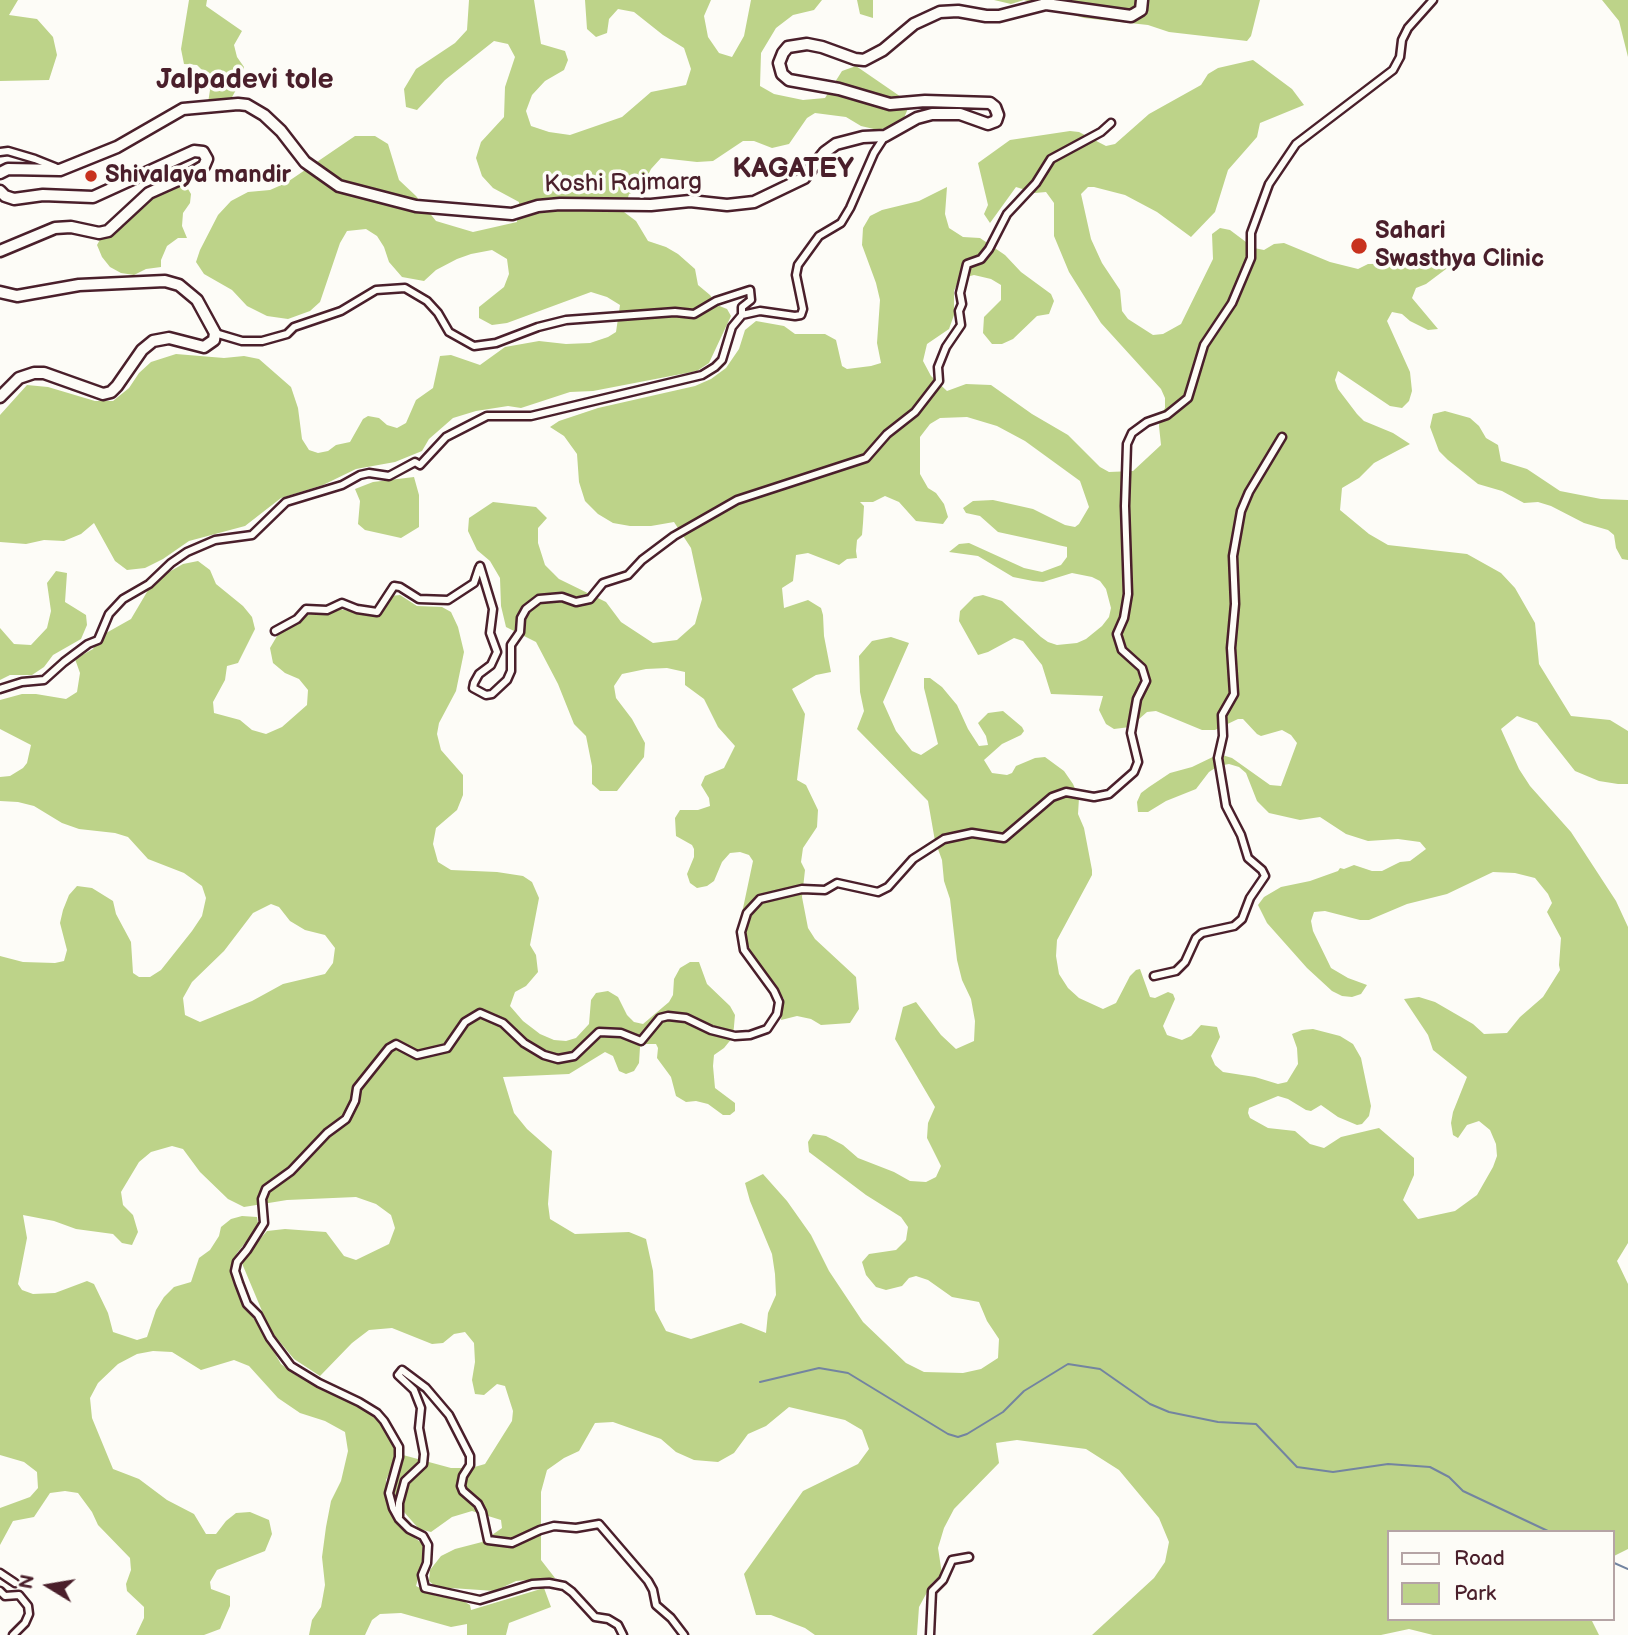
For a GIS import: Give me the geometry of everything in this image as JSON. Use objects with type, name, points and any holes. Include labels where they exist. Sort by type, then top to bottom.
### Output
[{"type":"main road","name":"Koshi Rajmarg","points":[[0,173],[8,169],[60,170],[117,147],[183,109],[238,104],[247,105],[264,115],[281,131],[305,162],[339,186],[416,206],[512,214],[538,206],[560,204],[651,205],[690,201],[727,205],[754,202],[804,178],[825,152],[836,144],[863,137],[885,136],[917,118],[932,114],[960,114],[988,124],[996,121],[998,110],[990,103],[925,101],[890,104],[839,89],[789,80],[782,74],[779,64],[784,50],[788,47],[807,44],[864,60],[883,50],[914,24],[940,12],[958,11],[999,16],[1046,4],[1131,16],[1140,10],[1142,0]]},
{"type":"main road","points":[[0,191],[14,199],[43,195],[93,197],[194,152],[203,152],[207,159],[204,166],[187,176],[149,193],[108,230],[99,233],[71,227],[55,228],[0,251]]},
{"type":"main road","points":[[0,292],[17,296],[79,285],[165,281],[179,285],[197,300],[215,333],[214,340],[204,347],[169,338],[153,341],[142,350],[111,392],[103,394],[52,376],[34,373],[19,378],[0,397]]},
{"type":"street","points":[[623,1635],[618,1625],[608,1619],[595,1617],[564,1586],[532,1584],[480,1600],[425,1588],[422,1575],[427,1563],[428,1545],[423,1536],[409,1529],[400,1519],[389,1493],[399,1457],[399,1447],[384,1421],[377,1413],[359,1402],[291,1366],[270,1338],[243,1293],[235,1270],[237,1262],[264,1223],[261,1199],[266,1189],[291,1171],[327,1133],[346,1119],[357,1088],[389,1048],[396,1044],[417,1055],[447,1048],[465,1022],[480,1013],[503,1023],[524,1043],[544,1055],[558,1059],[574,1056],[599,1032],[621,1033],[641,1041],[660,1018],[668,1016],[687,1018],[711,1030],[735,1036],[767,1030],[777,1014],[779,1002],[744,950],[741,932],[747,914],[761,899],[802,889],[825,890],[837,884],[878,892],[888,887],[913,859],[944,839],[972,833],[1004,838],[1052,797],[1066,792],[1094,797],[1109,794],[1134,772],[1138,762],[1132,733],[1137,699],[1146,681],[1142,668],[1122,650],[1116,634],[1124,618],[1128,594],[1125,506],[1127,444],[1132,433],[1147,422],[1167,415],[1188,397],[1204,345],[1232,303],[1251,258],[1251,233],[1269,184],[1296,144],[1393,70],[1400,57],[1402,40],[1408,28],[1433,0]]},
{"type":"street","points":[[275,631],[297,619],[306,609],[327,610],[342,603],[377,612],[394,586],[419,599],[448,600],[474,583],[480,566],[494,609],[490,633],[497,652],[491,665],[479,674],[473,688],[486,695],[492,694],[507,680],[511,671],[511,645],[520,632],[521,618],[526,609],[539,599],[562,597],[576,602],[590,599],[603,583],[628,575],[642,559],[674,536],[737,500],[866,458],[887,434],[915,412],[939,381],[938,367],[946,347],[961,325],[960,293],[967,264],[981,259],[1007,214],[1036,183],[1051,159],[1101,132],[1111,122]]},
{"type":"street","points":[[742,315],[760,311],[801,315],[803,309],[796,275],[798,265],[819,236],[841,223],[874,153],[885,136]]},
{"type":"street","points":[[0,152],[8,151],[35,159],[60,170]]},
{"type":"street","points":[[0,689],[22,682],[44,680],[88,644],[98,640],[109,614],[123,599],[149,584],[179,558],[215,541],[252,535],[286,502],[342,485],[360,475],[369,473],[389,476],[415,462],[420,465],[446,437],[487,416],[531,416],[702,374],[722,360],[732,327],[742,315],[743,307],[751,300],[750,290],[716,301],[694,314],[675,312],[566,320],[496,343],[474,346],[449,332],[427,301],[405,288],[376,290],[341,311],[294,327],[287,334],[262,341],[242,341],[215,333]]},
{"type":"street","points":[[1154,976],[1176,971],[1185,962],[1196,938],[1202,933],[1234,926],[1241,919],[1250,898],[1265,876],[1248,858],[1241,835],[1226,806],[1218,758],[1223,736],[1222,715],[1234,694],[1231,648],[1235,604],[1233,556],[1241,511],[1249,492],[1282,437]]},
{"type":"street","points":[[400,1519],[399,1503],[404,1481],[423,1464],[424,1454],[419,1428],[421,1408],[414,1390],[398,1375],[402,1370],[426,1388],[449,1415],[470,1456],[470,1465],[463,1476],[461,1486],[478,1504],[488,1540],[512,1543],[540,1530],[599,1524],[648,1581],[656,1605],[684,1635]]},
{"type":"street","points":[[930,1635],[932,1591],[943,1580],[952,1560],[969,1557]]},
{"type":"street","points":[[0,1573],[15,1583]]},
{"type":"street","points":[[0,1591],[5,1596],[19,1595],[28,1606],[29,1614],[13,1635]]},
{"type":"green space","points":[[0,0],[18,0],[9,15],[37,19],[53,37],[57,55],[49,80],[0,81]]},
{"type":"green space","points":[[189,0],[207,0],[206,6],[242,31],[234,45],[237,57],[244,67],[231,99],[208,103],[210,90],[205,73],[197,65],[184,64],[181,49]]},
{"type":"green space","points":[[469,0],[534,0],[541,44],[565,51],[568,60],[564,70],[545,81],[532,95],[526,111],[531,126],[549,132],[570,135],[622,117],[651,92],[686,85],[691,69],[684,48],[634,12],[618,9],[609,19],[607,33],[596,37],[587,29],[585,0],[711,0],[704,16],[708,37],[719,53],[732,57],[744,36],[751,0],[822,0],[814,10],[793,15],[776,28],[761,53],[760,86],[774,94],[803,100],[825,98],[842,71],[856,66],[904,99],[909,106],[904,118],[892,126],[878,130],[861,126],[846,117],[815,113],[807,118],[789,144],[772,148],[754,141],[743,141],[713,161],[661,158],[651,169],[641,189],[629,194],[624,212],[636,221],[648,241],[678,254],[695,269],[698,285],[717,305],[727,309],[731,316],[709,363],[697,371],[593,391],[570,392],[521,408],[508,406],[453,418],[429,439],[422,451],[395,462],[356,469],[323,485],[281,498],[245,526],[189,541],[145,568],[127,570],[115,561],[94,523],[81,534],[64,541],[44,540],[26,544],[0,542],[0,415],[27,385],[48,387],[95,401],[113,401],[129,388],[151,362],[176,354],[259,359],[291,387],[298,408],[302,439],[309,450],[318,453],[350,442],[363,419],[368,416],[379,418],[387,425],[397,428],[406,423],[416,400],[433,388],[440,356],[451,355],[480,365],[505,347],[539,341],[590,343],[616,332],[620,305],[591,292],[507,323],[492,325],[479,318],[479,307],[504,287],[509,274],[507,259],[492,250],[457,259],[436,270],[424,281],[402,277],[389,262],[377,236],[366,229],[347,231],[340,243],[320,302],[310,311],[288,319],[267,316],[247,306],[232,290],[204,274],[196,262],[218,215],[231,201],[248,192],[270,190],[286,183],[355,136],[375,136],[388,144],[399,180],[436,221],[473,232],[517,222],[519,202],[493,188],[482,176],[476,158],[481,142],[504,117],[505,87],[515,57],[508,44],[494,41],[445,80],[417,110],[406,107],[404,89],[416,69],[455,43],[467,30]]},
{"type":"green space","points":[[857,0],[873,0],[873,18],[860,14]]},
{"type":"green space","points":[[994,0],[1024,0],[1011,4]]},
{"type":"green space","points":[[1024,0],[1260,0],[1251,36],[1247,41],[1084,18]]},
{"type":"green space","points":[[1602,0],[1628,0],[1628,57],[1619,21]]},
{"type":"green space","points":[[1253,60],[1292,89],[1304,105],[1260,123],[1257,137],[1228,170],[1215,212],[1191,237],[1157,212],[1125,195],[1094,187],[1088,187],[1081,194],[1091,239],[1102,263],[1120,290],[1122,311],[1128,319],[1153,335],[1163,334],[1181,324],[1213,259],[1212,234],[1220,228],[1230,230],[1254,248],[1264,250],[1274,244],[1284,243],[1330,262],[1358,269],[1368,264],[1416,263],[1445,257],[1450,266],[1416,288],[1412,298],[1438,329],[1428,330],[1402,314],[1392,312],[1387,321],[1410,372],[1412,391],[1409,401],[1402,408],[1390,406],[1338,371],[1335,380],[1338,389],[1357,414],[1364,421],[1393,433],[1410,444],[1374,463],[1359,478],[1342,488],[1340,510],[1369,534],[1388,545],[1467,554],[1501,573],[1515,588],[1535,623],[1539,664],[1571,716],[1610,720],[1628,731],[1628,784],[1618,784],[1599,781],[1575,771],[1537,723],[1517,716],[1501,729],[1519,769],[1530,786],[1571,832],[1616,901],[1628,927],[1628,1243],[1617,1261],[1628,1284],[1628,1549],[1614,1556],[1614,1530],[1386,1530],[1386,1621],[1592,1621],[1599,1635],[1433,1635],[1409,1629],[1381,1635],[1092,1635],[1154,1578],[1165,1562],[1169,1542],[1159,1518],[1119,1470],[1086,1449],[1017,1440],[996,1443],[999,1463],[954,1509],[944,1528],[938,1548],[942,1574],[932,1583],[919,1607],[917,1635],[815,1635],[805,1628],[771,1615],[756,1615],[744,1574],[803,1491],[858,1464],[869,1449],[862,1430],[845,1420],[789,1407],[766,1426],[748,1434],[734,1453],[718,1462],[694,1460],[676,1452],[661,1439],[613,1422],[595,1423],[579,1451],[547,1470],[541,1492],[541,1560],[555,1578],[516,1581],[495,1591],[436,1587],[429,1581],[430,1570],[441,1556],[455,1549],[482,1542],[502,1528],[501,1520],[472,1511],[452,1517],[431,1532],[419,1529],[396,1503],[393,1492],[403,1455],[451,1468],[471,1468],[485,1464],[512,1421],[513,1411],[505,1386],[497,1384],[484,1395],[475,1394],[472,1380],[474,1343],[465,1332],[454,1334],[443,1343],[432,1344],[392,1328],[369,1330],[352,1343],[320,1376],[294,1359],[270,1330],[241,1261],[267,1231],[285,1229],[326,1232],[344,1256],[356,1260],[389,1244],[395,1228],[391,1215],[376,1204],[356,1197],[287,1200],[244,1207],[228,1199],[200,1172],[183,1149],[172,1146],[151,1152],[139,1162],[121,1192],[123,1205],[133,1215],[138,1232],[132,1245],[122,1243],[113,1234],[76,1229],[54,1221],[23,1215],[27,1238],[18,1284],[22,1290],[33,1294],[55,1293],[87,1281],[94,1284],[108,1313],[113,1332],[137,1340],[147,1337],[156,1310],[164,1297],[174,1287],[191,1282],[199,1258],[210,1250],[221,1227],[231,1219],[242,1216],[257,1217],[258,1223],[253,1233],[237,1253],[230,1271],[241,1301],[281,1364],[297,1376],[360,1407],[378,1420],[393,1443],[396,1459],[386,1480],[386,1496],[393,1516],[403,1529],[423,1544],[424,1557],[416,1586],[437,1596],[460,1599],[470,1605],[471,1610],[544,1588],[551,1607],[509,1623],[506,1635],[467,1635],[467,1624],[451,1627],[401,1613],[380,1614],[372,1620],[365,1635],[309,1635],[312,1620],[321,1607],[325,1585],[322,1557],[331,1501],[341,1481],[348,1451],[345,1432],[325,1421],[300,1413],[278,1398],[249,1366],[234,1360],[201,1370],[172,1352],[137,1354],[118,1364],[98,1383],[90,1398],[92,1418],[113,1469],[139,1479],[167,1500],[194,1514],[206,1534],[216,1534],[236,1513],[250,1512],[269,1520],[272,1534],[265,1551],[217,1570],[210,1582],[211,1589],[230,1596],[230,1606],[220,1629],[204,1635],[136,1635],[144,1618],[144,1607],[127,1591],[130,1558],[98,1525],[78,1493],[50,1493],[34,1517],[13,1521],[0,1545],[0,1508],[30,1497],[38,1488],[37,1472],[24,1462],[0,1455],[0,956],[23,962],[64,961],[67,950],[60,923],[63,910],[69,895],[77,886],[92,888],[113,901],[116,914],[131,942],[133,973],[139,977],[150,977],[161,970],[192,931],[202,916],[206,898],[202,886],[184,873],[148,859],[128,837],[79,829],[62,823],[34,806],[0,801],[0,777],[10,776],[23,768],[27,763],[31,745],[0,729],[0,700],[22,694],[66,699],[77,692],[80,673],[75,659],[93,649],[99,637],[131,619],[157,575],[183,564],[198,561],[210,570],[216,584],[252,617],[255,629],[238,663],[227,666],[225,680],[213,702],[214,713],[240,720],[252,730],[266,734],[282,727],[307,705],[308,690],[299,679],[285,673],[273,663],[270,648],[277,636],[291,624],[307,615],[340,609],[371,616],[377,614],[390,596],[400,595],[417,606],[442,607],[451,612],[464,652],[456,691],[439,723],[437,734],[441,750],[463,775],[463,795],[457,810],[436,828],[433,844],[438,862],[451,870],[497,872],[523,876],[532,882],[539,898],[530,945],[536,955],[538,972],[526,986],[515,992],[510,1006],[523,1021],[540,1034],[554,1040],[576,1038],[589,1024],[591,1000],[596,993],[608,991],[618,997],[627,1015],[634,1022],[643,1024],[669,1002],[673,995],[674,979],[680,968],[690,962],[699,962],[707,984],[730,1006],[735,1015],[733,1037],[714,1055],[713,1066],[715,1088],[735,1103],[735,1111],[730,1115],[723,1115],[708,1104],[686,1102],[676,1096],[671,1077],[657,1058],[656,1044],[640,1047],[639,1063],[634,1071],[626,1074],[619,1071],[613,1056],[605,1052],[569,1074],[503,1077],[514,1113],[527,1129],[552,1151],[548,1204],[550,1219],[575,1234],[629,1232],[646,1239],[653,1271],[655,1310],[666,1331],[691,1339],[741,1323],[766,1333],[768,1313],[776,1295],[775,1274],[772,1254],[745,1183],[763,1174],[787,1201],[811,1235],[829,1271],[863,1322],[906,1363],[924,1372],[963,1373],[981,1369],[998,1358],[999,1339],[979,1302],[952,1297],[928,1280],[916,1276],[909,1278],[902,1286],[886,1290],[876,1287],[866,1275],[862,1262],[869,1254],[896,1250],[906,1240],[908,1227],[901,1217],[866,1195],[809,1152],[808,1142],[813,1134],[826,1136],[843,1145],[858,1158],[910,1181],[926,1182],[936,1177],[941,1166],[927,1138],[928,1123],[935,1107],[895,1039],[903,1007],[916,1002],[941,1035],[956,1049],[974,1041],[975,1021],[971,999],[957,960],[950,899],[928,801],[857,729],[864,711],[860,692],[859,656],[872,641],[891,637],[909,643],[883,702],[896,731],[912,751],[921,755],[938,744],[924,688],[924,678],[930,678],[942,687],[957,705],[979,746],[988,745],[978,723],[988,713],[1003,711],[1022,727],[1024,731],[1021,735],[1002,744],[984,760],[992,773],[1007,775],[1012,773],[1016,766],[1045,757],[1064,771],[1073,784],[1079,798],[1078,814],[1084,828],[1092,875],[1057,940],[1059,974],[1068,988],[1079,998],[1103,1009],[1116,1003],[1130,976],[1140,969],[1150,997],[1155,998],[1168,992],[1173,994],[1175,999],[1163,1026],[1167,1035],[1182,1040],[1191,1036],[1201,1025],[1217,1027],[1220,1037],[1211,1056],[1215,1065],[1223,1072],[1278,1084],[1287,1082],[1298,1064],[1297,1048],[1292,1034],[1313,1029],[1340,1036],[1353,1044],[1361,1058],[1371,1106],[1369,1116],[1362,1124],[1357,1125],[1338,1117],[1321,1105],[1311,1111],[1306,1110],[1278,1096],[1249,1108],[1250,1118],[1268,1128],[1295,1131],[1310,1144],[1324,1148],[1341,1137],[1379,1128],[1414,1158],[1414,1175],[1403,1200],[1418,1219],[1455,1211],[1477,1195],[1493,1167],[1497,1156],[1496,1144],[1490,1130],[1479,1121],[1467,1125],[1458,1138],[1453,1135],[1453,1112],[1467,1077],[1433,1050],[1428,1035],[1404,999],[1419,997],[1435,1002],[1473,1024],[1484,1034],[1507,1033],[1520,1017],[1543,997],[1560,970],[1561,938],[1547,912],[1552,903],[1548,894],[1535,878],[1515,873],[1493,872],[1447,894],[1407,904],[1369,920],[1325,911],[1314,912],[1311,921],[1313,931],[1331,968],[1367,985],[1361,994],[1352,997],[1332,991],[1307,968],[1267,923],[1258,905],[1264,897],[1281,887],[1310,881],[1354,865],[1382,871],[1400,862],[1410,861],[1426,849],[1420,842],[1398,839],[1368,841],[1346,834],[1320,817],[1300,820],[1269,813],[1257,801],[1246,773],[1229,764],[1218,766],[1209,772],[1196,789],[1166,801],[1148,812],[1138,812],[1137,802],[1141,793],[1149,787],[1170,773],[1192,767],[1219,754],[1232,758],[1270,785],[1281,786],[1297,743],[1291,735],[1282,730],[1261,736],[1243,719],[1215,730],[1202,730],[1156,711],[1147,712],[1130,727],[1114,729],[1106,724],[1099,710],[1103,696],[1051,694],[1042,665],[1023,641],[1014,638],[978,655],[959,621],[960,611],[974,597],[983,595],[1002,601],[1041,637],[1057,645],[1086,639],[1102,626],[1109,617],[1111,608],[1106,589],[1100,581],[1092,577],[1072,573],[1043,582],[1033,581],[1013,577],[978,556],[949,552],[959,544],[969,543],[1024,568],[1042,572],[1061,565],[1067,557],[1067,547],[998,532],[980,516],[966,513],[963,508],[973,501],[993,500],[1033,509],[1065,525],[1075,527],[1079,524],[1089,507],[1080,481],[1025,441],[997,426],[967,417],[940,418],[930,424],[920,437],[920,474],[928,488],[936,493],[944,504],[948,517],[943,524],[916,521],[899,502],[885,496],[873,502],[860,502],[864,506],[862,535],[857,540],[857,558],[847,559],[839,565],[808,553],[796,555],[793,581],[782,588],[784,608],[808,600],[821,608],[823,615],[831,672],[816,675],[792,689],[805,714],[797,780],[806,785],[818,810],[817,827],[803,848],[801,862],[805,870],[802,897],[808,928],[815,939],[856,977],[859,1009],[850,1023],[821,1025],[811,1019],[797,1016],[781,1020],[784,999],[751,953],[744,932],[742,913],[753,861],[749,855],[730,853],[722,862],[714,881],[707,886],[697,888],[690,883],[687,874],[694,857],[694,849],[676,836],[675,818],[680,810],[698,810],[710,806],[709,798],[701,785],[705,776],[724,768],[735,746],[718,727],[704,699],[685,685],[685,672],[667,668],[622,674],[614,686],[616,698],[645,743],[644,757],[617,791],[600,791],[592,784],[592,766],[586,736],[574,724],[558,684],[536,642],[506,627],[501,606],[500,578],[490,561],[477,550],[468,531],[469,518],[493,502],[536,507],[547,518],[538,528],[538,543],[545,565],[559,579],[606,602],[621,622],[653,643],[677,640],[695,624],[702,599],[691,548],[674,522],[630,526],[613,523],[598,514],[585,501],[579,482],[577,454],[564,436],[550,427],[559,421],[598,408],[695,386],[711,379],[726,368],[739,349],[745,330],[756,321],[784,326],[795,334],[825,334],[836,340],[842,366],[847,369],[881,363],[877,343],[880,300],[862,245],[863,228],[870,216],[882,210],[919,201],[947,187],[945,214],[949,228],[963,237],[980,238],[1005,255],[1021,272],[1051,294],[1054,301],[1049,314],[1037,316],[1013,339],[1002,344],[992,344],[983,333],[984,317],[1001,300],[1001,285],[991,279],[974,275],[959,279],[954,291],[954,315],[949,329],[927,344],[923,361],[931,376],[947,391],[966,384],[991,385],[1068,435],[1100,467],[1109,472],[1133,471],[1161,445],[1159,426],[1165,398],[1161,389],[1101,323],[1069,272],[1054,236],[1054,203],[1046,192],[1035,193],[1016,187],[990,223],[984,214],[988,205],[978,163],[1010,140],[1070,131],[1079,132],[1106,146],[1115,144],[1149,114],[1201,85],[1208,74],[1218,68]],"holes":[[[271,904],[279,907],[290,921],[305,930],[325,935],[335,948],[333,963],[325,974],[283,984],[252,1001],[200,1022],[185,1015],[183,998],[192,982],[224,951],[253,913]]]},
{"type":"green space","points":[[169,188],[188,189],[191,194],[190,203],[183,213],[182,226],[187,238],[178,238],[167,246],[161,267],[146,269],[134,275],[121,273],[110,267],[97,245],[101,238],[124,226],[145,201]]},
{"type":"green space","points":[[1445,411],[1470,418],[1479,426],[1486,438],[1498,445],[1501,461],[1527,469],[1560,491],[1601,499],[1628,500],[1628,560],[1622,559],[1616,548],[1614,535],[1608,530],[1584,523],[1551,506],[1538,502],[1524,503],[1502,491],[1478,484],[1448,460],[1439,451],[1430,427],[1433,414]]},
{"type":"green space","points":[[414,477],[419,495],[419,527],[401,538],[365,530],[358,524],[360,501],[355,489],[373,482]]},
{"type":"green space","points":[[56,571],[67,573],[65,602],[86,615],[87,625],[81,639],[53,655],[44,667],[32,675],[10,675],[0,680],[0,628],[14,644],[31,645],[47,628],[51,611],[47,583]]},
{"type":"waterway","points":[[760,1382],[819,1368],[848,1373],[948,1434],[958,1437],[1003,1412],[1024,1391],[1068,1364],[1100,1369],[1150,1404],[1169,1412],[1218,1422],[1256,1424],[1297,1467],[1333,1472],[1388,1464],[1430,1467],[1449,1477],[1463,1491],[1546,1530]]},
{"type":"waterway","points":[[1614,1563],[1628,1569]]},
{"type":"place","name":"Shivalaya mandir","points":[[91,176]]},
{"type":"place","name":"Sahari Swasthya Clinic","points":[[1359,246]]},
{"type":"district","name":"Jalpadevi tole","points":[[245,81]]},
{"type":"district","name":"KAGATEY","points":[[793,170]]}]
